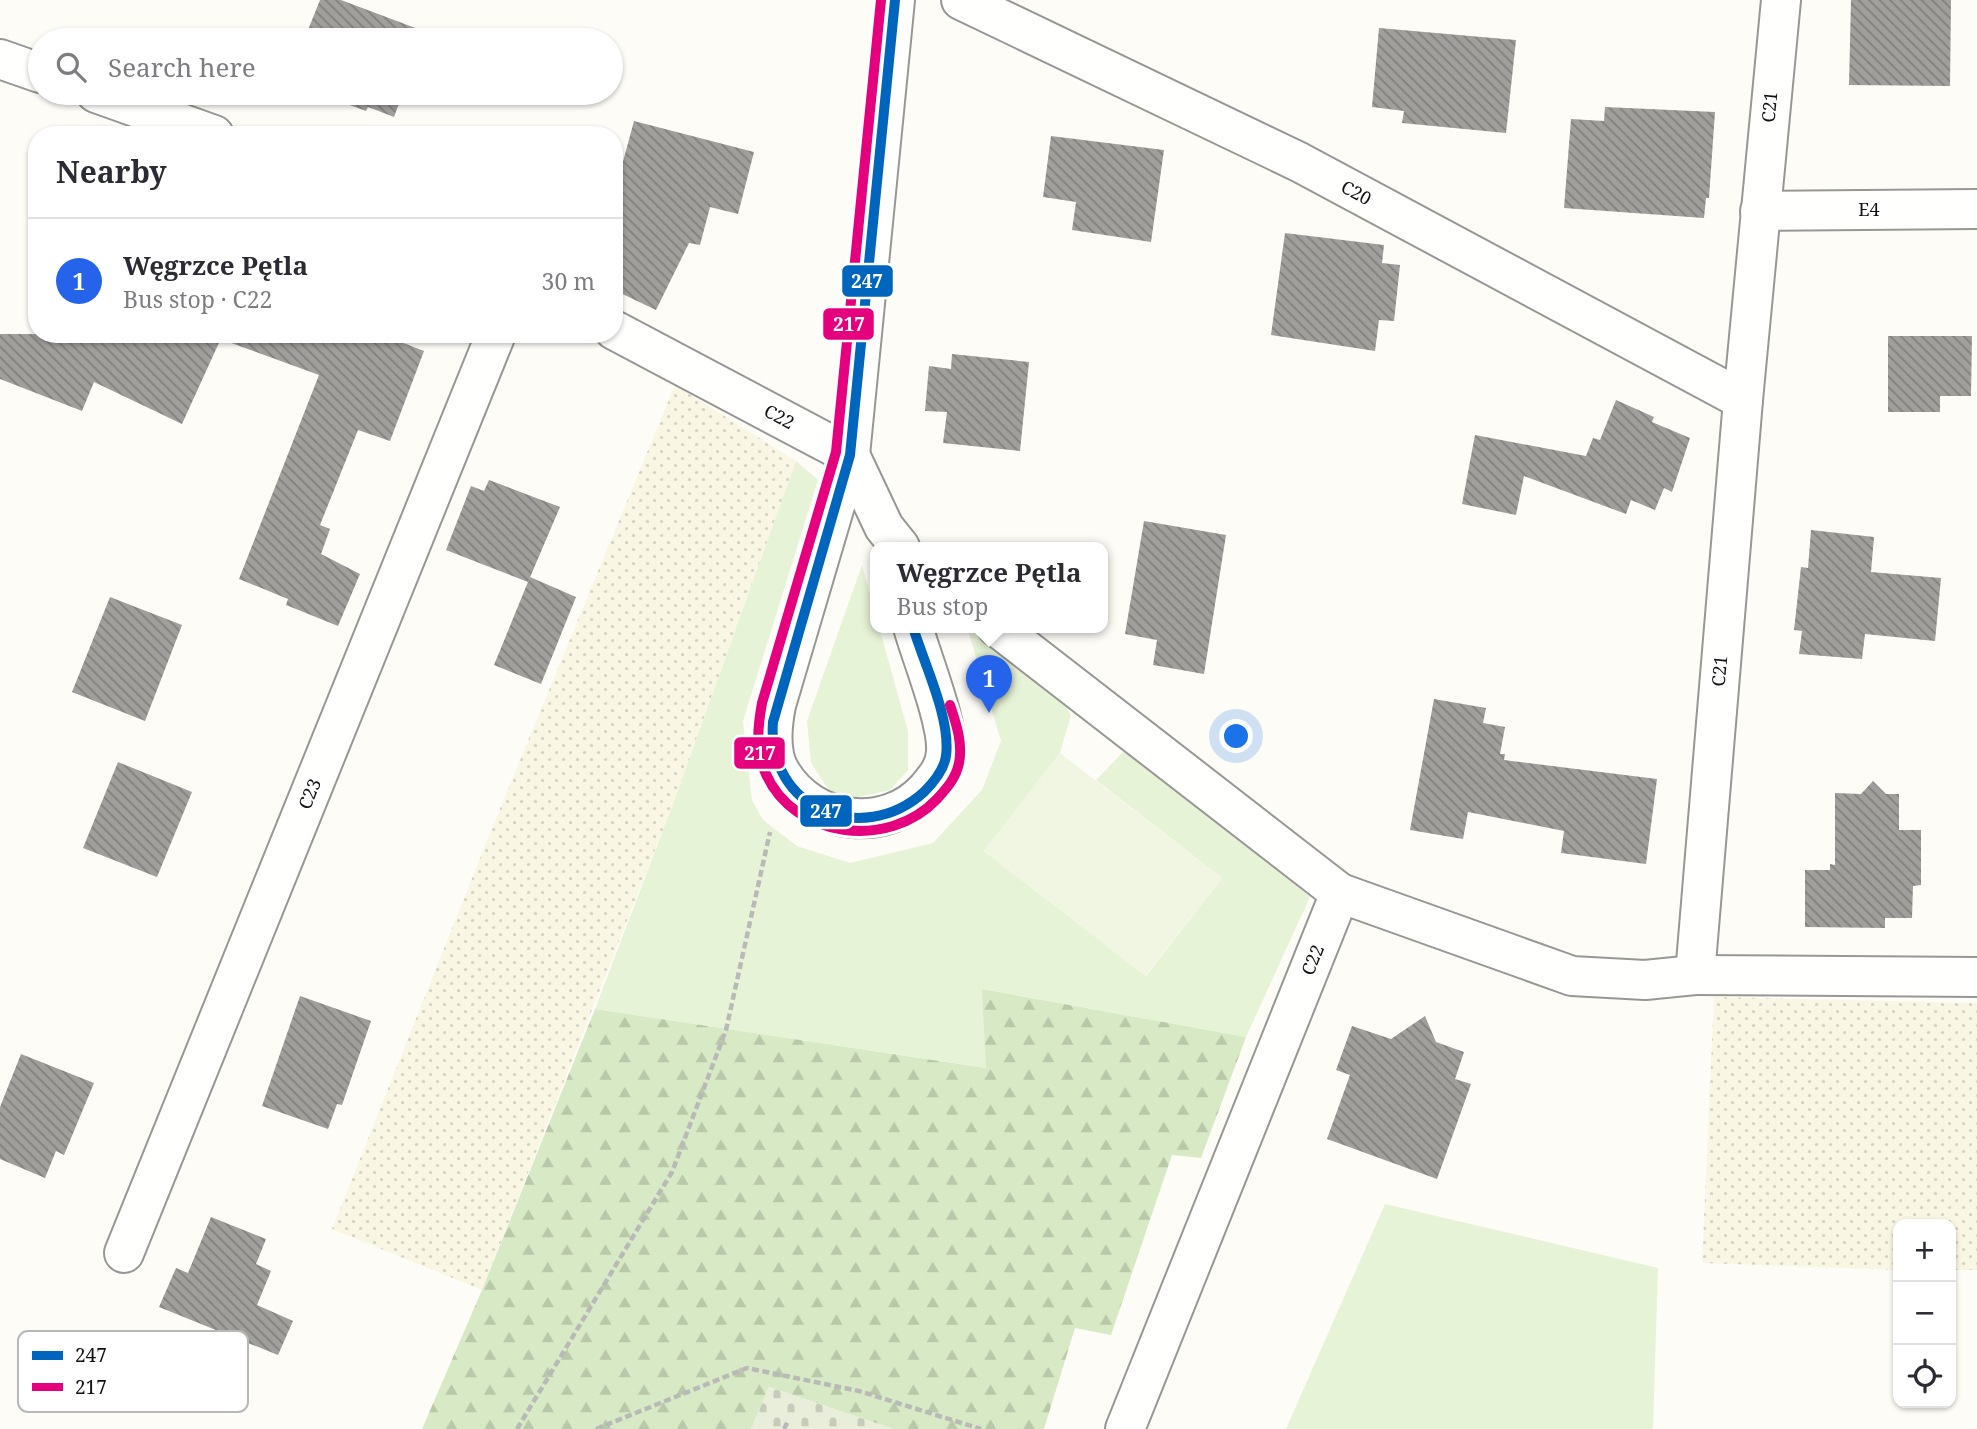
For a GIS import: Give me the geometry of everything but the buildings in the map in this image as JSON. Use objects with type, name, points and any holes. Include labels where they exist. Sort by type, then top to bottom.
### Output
[{"type":"street","points":[[895,0],[850,455],[776,705],[771,733],[780,772],[805,800],[851,820],[883,817],[913,804],[943,769],[946,739],[915,633]]},
{"type":"street","name":"C20","points":[[961,0],[1298,162],[1743,400]]},
{"type":"street","name":"C21","points":[[1695,975],[1743,400],[1781,0]]},
{"type":"street","points":[[0,59],[28,69]]},
{"type":"street","points":[[130,105],[189,126]]},
{"type":"street","name":"E4","points":[[1760,211],[1977,209]]},
{"type":"street","name":"C22","points":[[623,335],[850,455]]},
{"type":"street","name":"C23","points":[[124,1253],[492,343]]},
{"type":"street","points":[[850,455],[891,540]]},
{"type":"street","points":[[1005,633],[1340,893],[1573,976],[1645,981],[1695,975],[1977,977]]},
{"type":"street","name":"C22","points":[[1125,1429],[1340,893]]},
{"type":"path","points":[[517,1429],[672,1172],[726,1030],[769,836],[780,772]]},
{"type":"path","points":[[596,1429],[747,1368],[859,1391],[981,1429]]},
{"type":"path","points":[[784,1429],[788,1421]]},
{"type":"shaded area","points":[[675,385],[796,461],[673,804],[482,1290],[332,1229],[497,816]]},
{"type":"shaded area","points":[[1714,997],[1977,1003],[1977,1270],[1956,1270],[1956,1219],[1893,1219],[1893,1270],[1702,1263]]},
{"type":"green space","points":[[796,461],[818,480],[743,721],[752,800],[763,820],[797,846],[850,863],[933,843],[982,790],[1001,741],[969,633],[982,633],[1046,676],[1071,715],[1060,753],[984,851],[1146,976],[1222,878],[1096,780],[1127,748],[1310,897],[1246,1037],[983,989],[987,1068],[595,1009],[673,804]]},
{"type":"green space","points":[[862,565],[870,594],[870,633],[881,633],[908,731],[908,770],[890,790],[851,799],[830,792],[811,763],[807,721]]},
{"type":"green space","points":[[1060,753],[1222,878],[1145,976],[984,851]]},
{"type":"green space","points":[[982,989],[1246,1037],[1201,1158],[1172,1155],[1111,1335],[1075,1328],[1044,1429],[893,1429],[769,1387],[751,1429],[422,1429],[482,1290],[595,1009],[986,1068]]},
{"type":"green space","points":[[1385,1204],[1658,1268],[1653,1429],[1286,1429]]},
{"type":"green space","points":[[769,1387],[893,1429],[751,1429]]},
{"type":"transit line","name":"217","points":[[881,0],[836,452],[762,703],[758,738],[762,764],[778,794],[797,812],[819,823],[844,830],[869,831],[894,826],[917,815],[937,799],[956,773],[960,748],[950,705]]},
{"type":"transit line","name":"247","points":[[895,0],[850,455],[773,722],[775,752],[785,777],[801,797],[823,810],[847,817],[873,817],[899,809],[924,792],[935,780],[946,756],[944,725],[936,691],[915,633]]},
{"type":"place","name":"Węgrzce Pętla","points":[[989,713]]}]
